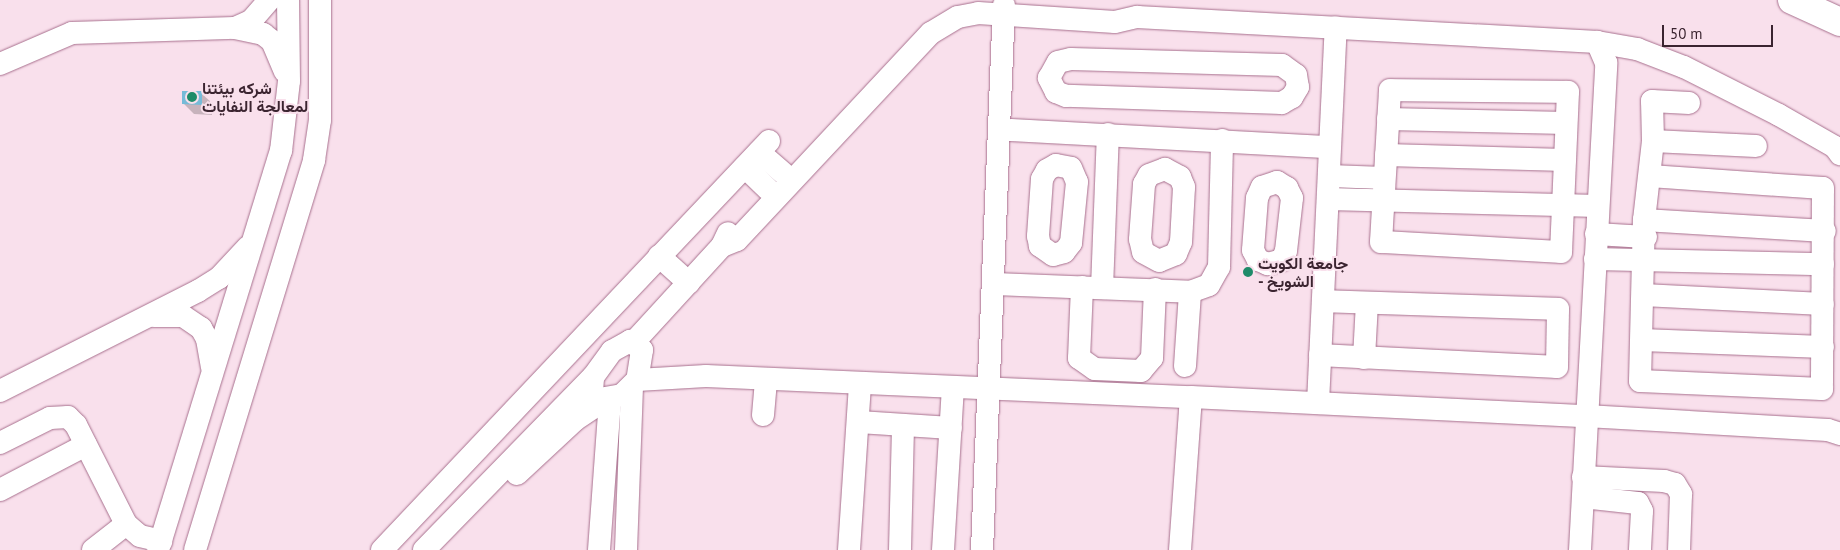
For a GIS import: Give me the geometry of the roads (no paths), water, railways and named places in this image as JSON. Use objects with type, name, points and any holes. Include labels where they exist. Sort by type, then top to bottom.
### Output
[{"type":"highway","points":[[1792,0],[1840,22]]},
{"type":"street","points":[[235,28],[251,21],[269,0]]},
{"type":"street","points":[[94,550],[128,535],[150,540],[160,546],[281,150],[288,80],[288,0]]},
{"type":"street","points":[[194,550],[314,160],[320,120],[320,0]]},
{"type":"street","points":[[626,550],[638,346],[694,277],[722,246],[728,231],[930,19],[962,6],[1115,22],[1137,11],[1163,9],[1336,27],[1597,42],[1637,49],[1684,66],[1779,115],[1835,147],[1840,154]]},
{"type":"street","points":[[999,283],[1011,130],[1010,11]]},
{"type":"street","points":[[722,246],[737,240],[935,30],[968,14],[1010,11]]},
{"type":"street","points":[[991,550],[995,390],[1010,11]]},
{"type":"street","points":[[1318,403],[1336,27]]},
{"type":"street","points":[[0,64],[72,33],[235,28],[263,34],[272,41],[288,80]]},
{"type":"street","points":[[1580,550],[1598,180],[1606,63],[1597,42]]},
{"type":"street","points":[[1071,59],[1282,65],[1293,70],[1298,81],[1292,98],[1282,102],[1168,99],[1066,96],[1053,88],[1051,72],[1058,62],[1071,59]]},
{"type":"street","points":[[1390,90],[1568,92],[1561,252],[1381,242],[1388,119],[1390,90]]},
{"type":"street","points":[[1168,99],[1168,137]]},
{"type":"street","points":[[1650,176],[1823,188],[1825,231],[1822,389],[1640,381],[1645,239],[1652,141],[1652,101],[1689,102]]},
{"type":"street","points":[[1388,119],[1566,123]]},
{"type":"street","points":[[1011,130],[1330,147]]},
{"type":"street","points":[[1108,134],[1104,227],[1079,358],[1095,370],[1141,371],[1151,362],[1155,289]]},
{"type":"street","points":[[999,283],[1190,292],[1209,285],[1219,267],[1222,140]]},
{"type":"street","points":[[1652,141],[1756,146]]},
{"type":"street","points":[[382,550],[758,154],[776,181]]},
{"type":"street","points":[[1386,155],[1564,170],[1598,180]]},
{"type":"street","points":[[1329,176],[1384,178]]},
{"type":"street","points":[[1106,190],[1143,193]]},
{"type":"street","points":[[268,193],[301,203]]},
{"type":"street","points":[[1328,199],[1598,206]]},
{"type":"street","points":[[1219,216],[1255,219]]},
{"type":"street","points":[[1073,226],[1104,227]]},
{"type":"street","points":[[1595,258],[1645,239],[1825,231]]},
{"type":"street","points":[[1596,234],[1823,264]]},
{"type":"street","points":[[0,391],[150,316],[219,278],[254,239]]},
{"type":"street","points":[[665,251],[694,277]]},
{"type":"street","points":[[1186,366],[1178,341],[1190,292]]},
{"type":"street","points":[[1644,295],[1823,304]]},
{"type":"street","points":[[1320,356],[1557,367],[1558,309],[1323,302]]},
{"type":"street","points":[[1364,358],[1367,303]]},
{"type":"street","points":[[150,316],[183,316],[201,328],[207,339],[213,372]]},
{"type":"street","points":[[1642,340],[1823,347]]},
{"type":"street","points":[[424,550],[593,377],[612,351],[625,342],[638,346],[669,367],[706,376],[766,381],[1192,396],[1828,430],[1840,434]]},
{"type":"street","points":[[442,550],[575,420],[635,383],[706,376]]},
{"type":"street","points":[[593,377],[592,392],[607,400]]},
{"type":"street","points":[[763,414],[766,381]]},
{"type":"street","points":[[848,550],[859,422],[860,384]]},
{"type":"street","points":[[943,550],[953,388]]},
{"type":"street","points":[[982,550],[995,390]]},
{"type":"street","points":[[1180,550],[1192,396]]},
{"type":"street","points":[[599,550],[607,400]]},
{"type":"street","points":[[0,443],[50,418],[62,415],[76,425],[128,535]]},
{"type":"street","points":[[859,422],[950,428]]},
{"type":"street","points":[[900,550],[903,425]]},
{"type":"street","points":[[0,490],[86,445]]},
{"type":"street","points":[[462,465],[483,488]]},
{"type":"street","points":[[180,480],[213,490]]},
{"type":"street","points":[[1583,487],[1664,481],[1675,484],[1681,494],[1679,550]]},
{"type":"street","points":[[1583,487],[1638,503],[1642,511],[1640,550]]},
{"type":"street","points":[[601,517],[612,516],[627,522]]},
{"type":"place","name":"شركه بيئتنا لمعالجة النفايات","points":[[192,97]]},
{"type":"place","name":"جامعة الكويت - الشويخ","points":[[1248,272]]}]
